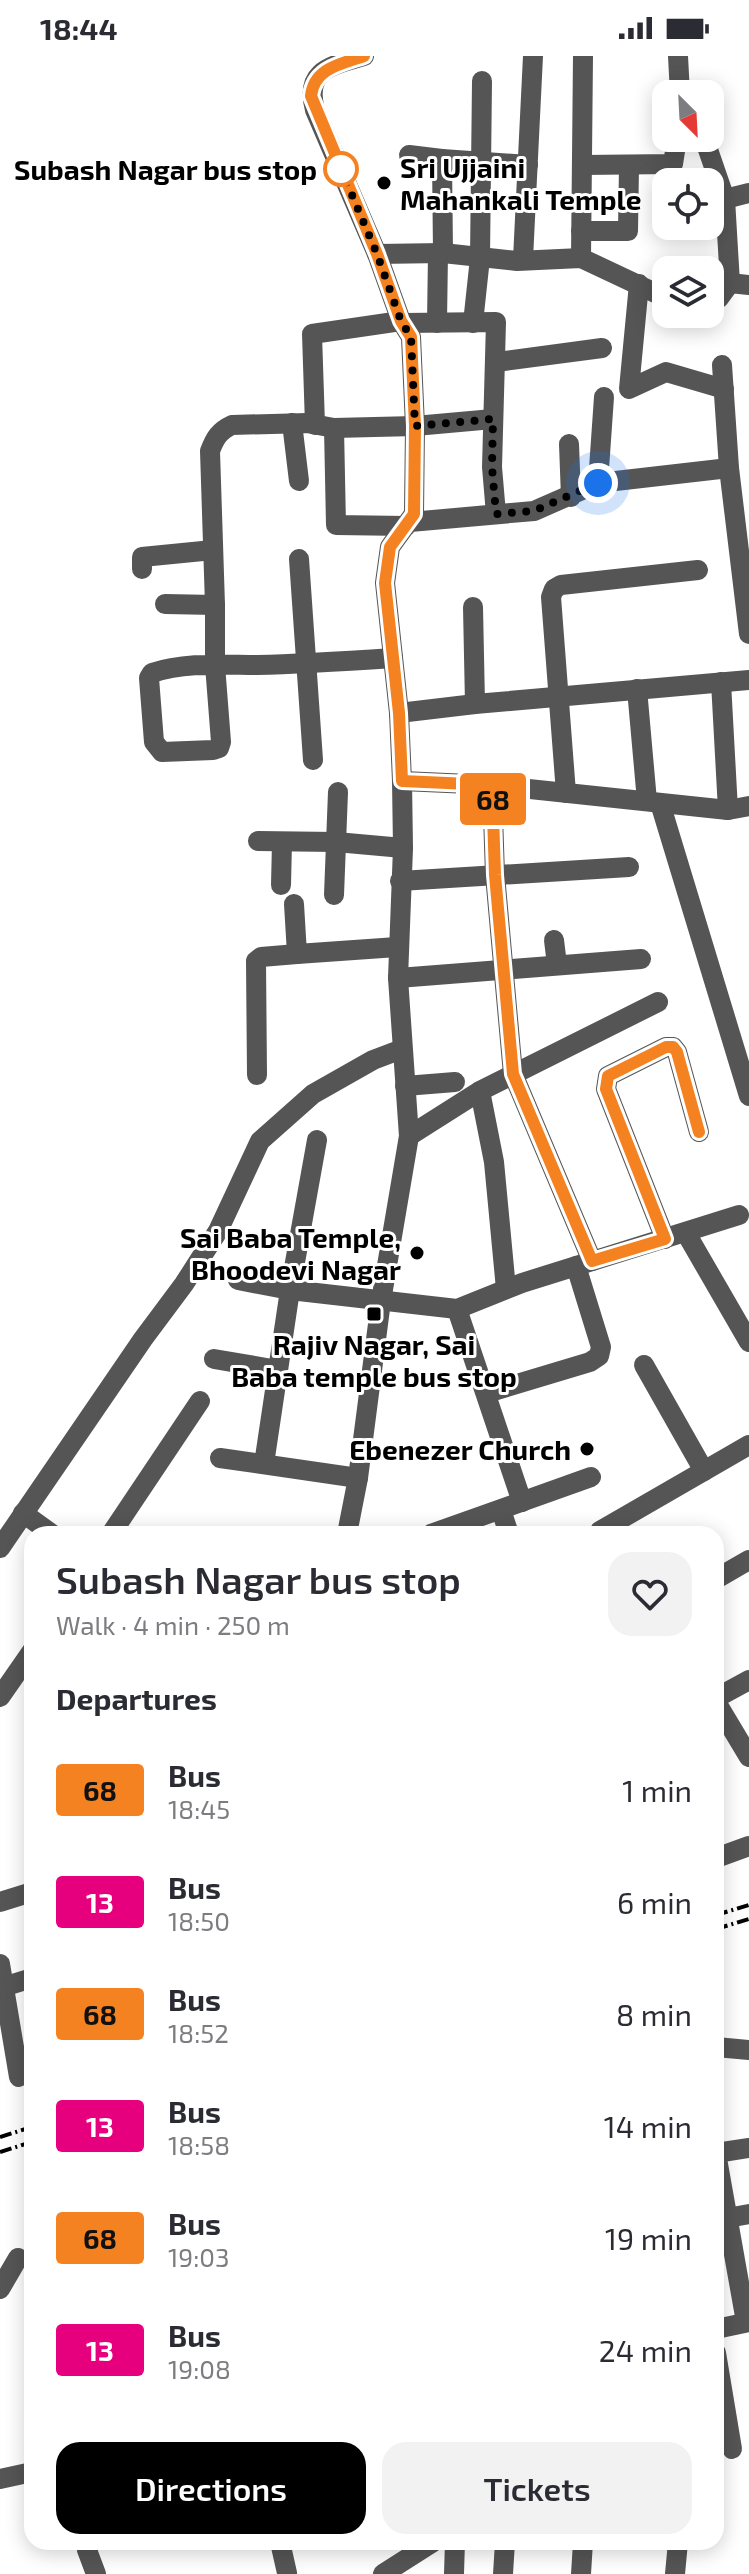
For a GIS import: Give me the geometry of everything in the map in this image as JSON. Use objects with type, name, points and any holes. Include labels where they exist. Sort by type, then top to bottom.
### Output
[{"type":"street","points":[[349,1526],[358,1478],[381,1301],[409,1136],[397,947],[403,848],[402,781],[399,713],[385,583],[390,547],[414,514],[415,426],[411,337],[402,322],[311,96],[312,84],[320,74],[364,56]]},
{"type":"street","points":[[523,259],[533,56]]},
{"type":"street","points":[[581,258],[583,56]]},
{"type":"street","points":[[678,56],[679,80]]},
{"type":"street","points":[[473,323],[480,258],[482,81]]},
{"type":"street","points":[[583,165],[673,164],[675,152]]},
{"type":"street","points":[[709,152],[725,199],[739,284]]},
{"type":"street","points":[[409,155],[528,165]]},
{"type":"street","points":[[437,323],[442,159]]},
{"type":"street","points":[[581,231],[628,231],[629,166]]},
{"type":"street","points":[[725,199],[749,193]]},
{"type":"street","points":[[377,254],[440,253],[517,261],[581,258],[652,291]]},
{"type":"street","points":[[639,284],[629,389],[666,372],[724,389]]},
{"type":"street","points":[[496,514],[492,467],[496,322],[402,322],[312,334],[336,525],[408,524],[534,511],[598,483],[729,468]]},
{"type":"street","points":[[497,362],[602,348]]},
{"type":"street","points":[[722,365],[729,468],[749,634]]},
{"type":"street","points":[[598,483],[604,397]]},
{"type":"street","points":[[393,658],[215,665],[152,673],[149,678],[154,742],[162,752],[205,751],[219,748],[221,742],[215,665],[210,451],[215,437],[222,430],[232,425],[415,426],[493,419]]},
{"type":"street","points":[[292,423],[299,481]]},
{"type":"street","points":[[569,444],[571,497]]},
{"type":"street","points":[[142,569],[142,557],[213,550]]},
{"type":"street","points":[[299,559],[313,760]]},
{"type":"street","points":[[566,793],[551,597],[554,589],[561,585],[698,570]]},
{"type":"street","points":[[165,604],[215,605]]},
{"type":"street","points":[[473,607],[475,704]]},
{"type":"street","points":[[399,713],[749,680]]},
{"type":"street","points":[[721,682],[728,810]]},
{"type":"street","points":[[637,689],[654,802],[749,1096]]},
{"type":"street","points":[[402,781],[492,785],[728,810],[749,806]]},
{"type":"street","points":[[487,1393],[590,1362],[599,1356],[601,1347],[584,1264],[513,1074],[495,875],[492,785]]},
{"type":"street","points":[[334,895],[338,792]]},
{"type":"street","points":[[258,841],[336,842],[403,848]]},
{"type":"street","points":[[281,885],[282,842]]},
{"type":"street","points":[[400,881],[629,867]]},
{"type":"street","points":[[294,904],[297,954]]},
{"type":"street","points":[[554,940],[557,965]]},
{"type":"street","points":[[257,1075],[256,961],[261,957],[397,947]]},
{"type":"street","points":[[398,978],[641,959]]},
{"type":"street","points":[[409,1136],[480,1091],[658,1002]]},
{"type":"street","points":[[665,1239],[606,1089],[608,1076],[666,1047],[673,1047],[699,1132]]},
{"type":"street","points":[[0,1548],[193,1271],[218,1231],[260,1141],[313,1094],[373,1060],[402,1049]]},
{"type":"street","points":[[405,1086],[455,1082]]},
{"type":"street","points":[[480,1091],[494,1162],[506,1289]]},
{"type":"street","points":[[264,1464],[290,1290],[317,1140]]},
{"type":"street","points":[[238,1280],[290,1290],[457,1309],[506,1289],[739,1215]]},
{"type":"street","points":[[686,1233],[749,1342]]},
{"type":"street","points":[[457,1309],[522,1502]]},
{"type":"street","points":[[214,1359],[278,1370]]},
{"type":"street","points":[[644,1365],[704,1471]]},
{"type":"street","points":[[116,1526],[200,1401]]},
{"type":"street","points":[[609,1526],[749,1445]]},
{"type":"street","points":[[220,1458],[358,1478]]},
{"type":"street","points":[[456,1526],[591,1477]]},
{"type":"street","points":[[501,1510],[506,1526]]},
{"type":"street","points":[[23,1513],[41,1526]]},
{"type":"street","points":[[724,1574],[749,1560]]},
{"type":"street","points":[[0,1697],[24,1662]]},
{"type":"street","points":[[724,1695],[749,1680]]},
{"type":"street","points":[[724,1714],[749,1757]]},
{"type":"street","points":[[724,1855],[749,1846]]},
{"type":"street","points":[[0,1902],[24,1894]]},
{"type":"street","points":[[0,1964],[17,2077]]},
{"type":"street","points":[[2,1987],[24,1980]]},
{"type":"street","points":[[724,2048],[749,2050]]},
{"type":"street","points":[[724,2152],[749,2148]]},
{"type":"street","points":[[724,2218],[749,2214]]},
{"type":"street","points":[[724,2226],[748,2322],[724,2327]]},
{"type":"street","points":[[0,2289],[18,2258]]},
{"type":"street","points":[[724,2401],[732,2449]]},
{"type":"street","points":[[0,2479],[24,2474]]},
{"type":"street","points":[[87,2550],[96,2574]]},
{"type":"street","points":[[282,2550],[287,2573]]},
{"type":"street","points":[[383,2574],[420,2550]]},
{"type":"street","points":[[454,2574],[455,2550]]},
{"type":"street","points":[[503,2574],[504,2550]]},
{"type":"street","points":[[581,2574],[582,2550]]},
{"type":"street","points":[[675,2574],[677,2550]]},
{"type":"railway","points":[[724,1913],[749,1905]]},
{"type":"railway","points":[[724,1927],[749,1919]]},
{"type":"railway","points":[[0,2137],[24,2130]]},
{"type":"railway","points":[[0,2152],[24,2144]]},
{"type":"bus line","name":"68","points":[[364,56],[320,74],[312,84],[311,96],[377,254],[401,321],[411,337],[415,426],[414,514],[390,547],[385,583],[399,713],[402,781],[492,785],[495,875],[513,1074],[592,1261],[665,1239],[606,1089],[608,1076],[666,1047],[673,1047],[699,1132]]},
{"type":"place","name":"Subash Nagar bus stop","points":[[341,169]]},
{"type":"place","name":"Sri Ujjaini Mahankali Temple","points":[[384,183]]},
{"type":"place","name":"Sai Baba Temple, Bhoodevi Nagar","points":[[417,1253]]},
{"type":"place","name":"Rajiv Nagar, Sai Baba temple bus stop","points":[[374,1314]]},
{"type":"place","name":"Ebenezer Church","points":[[587,1449]]},
{"type":"route","points":[[341,169],[401,321],[411,337],[415,426],[493,419],[492,467],[496,514],[534,511],[598,483]]}]
